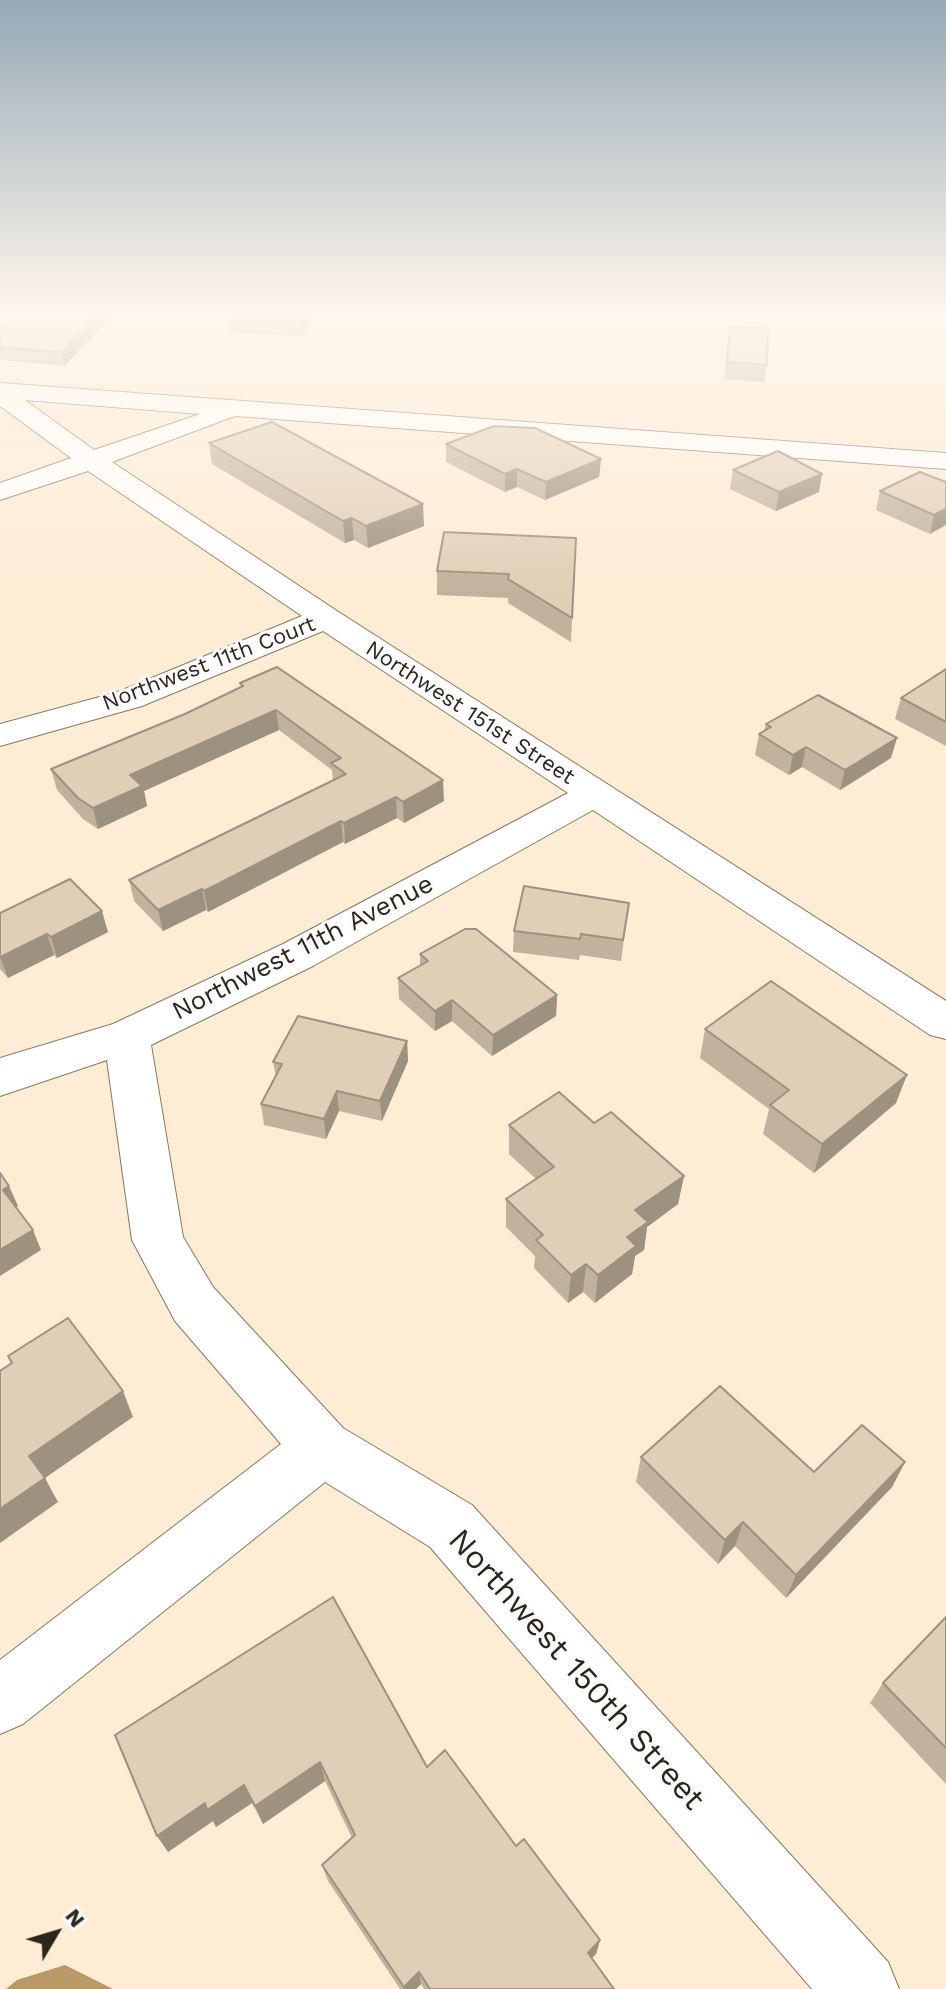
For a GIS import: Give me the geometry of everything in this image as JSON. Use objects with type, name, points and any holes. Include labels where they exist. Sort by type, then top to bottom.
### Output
[{"type":"street","name":"Northwest 151st Street","points":[[20,407],[92,461],[326,618],[946,1023]]},
{"type":"street","points":[[209,407],[946,461]]},
{"type":"street","points":[[0,492],[240,409]]},
{"type":"street","name":"Northwest 11th Court","points":[[0,735],[130,699],[326,618]]},
{"type":"street","name":"Northwest 11th Avenue","points":[[0,1078],[19,1069],[127,1037],[298,955],[595,794]]},
{"type":"street","name":"Northwest 150th Street","points":[[127,1037],[158,1240],[194,1304],[322,1448],[451,1526],[861,1989]]},
{"type":"street","points":[[0,1701],[322,1448]]},
{"type":"shaded area","points":[[65,1965],[113,1989],[6,1989],[17,1980]]},
{"type":"building","points":[[272,422],[423,504],[366,526],[352,518],[343,521],[209,443]]},
{"type":"building","points":[[494,426],[535,428],[601,459],[546,482],[517,469],[505,474],[446,444]]},
{"type":"building","points":[[778,451],[822,474],[779,492],[733,470]]},
{"type":"building","points":[[920,472],[946,482],[946,509],[934,515],[880,491]]},
{"type":"building","points":[[444,532],[576,538],[572,618],[508,579],[509,574],[437,571]]},
{"type":"building","points":[[277,667],[443,780],[403,802],[396,797],[344,823],[341,821],[204,891],[202,889],[158,910],[129,880],[346,774],[331,763],[341,758],[276,710],[130,775],[142,786],[93,808],[78,798],[51,769],[185,714],[243,686],[240,683]]},
{"type":"building","points":[[946,669],[946,722],[901,698]]},
{"type":"building","points":[[818,695],[897,738],[845,770],[806,747],[793,755],[759,734],[771,727],[766,724]]},
{"type":"building","points":[[70,879],[102,911],[51,937],[47,934],[0,957],[0,913]]},
{"type":"building","points":[[524,886],[629,903],[623,940],[581,934],[580,939],[514,931]]},
{"type":"building","points":[[465,929],[476,929],[557,995],[493,1035],[452,1000],[435,1011],[398,978],[428,961],[420,954]]},
{"type":"building","points":[[771,981],[907,1075],[822,1144],[770,1105],[789,1090],[705,1029]]},
{"type":"building","points":[[298,1016],[407,1041],[380,1101],[337,1091],[324,1119],[261,1104],[282,1064],[273,1062]]},
{"type":"building","points":[[559,1092],[594,1123],[611,1112],[684,1176],[635,1210],[648,1222],[627,1237],[636,1246],[598,1275],[586,1264],[571,1275],[536,1240],[543,1235],[506,1199],[554,1167],[509,1125]]},
{"type":"building","points":[[0,1173],[9,1186],[3,1190],[33,1230],[0,1250]]},
{"type":"building","points":[[68,1318],[123,1391],[29,1456],[45,1478],[0,1509],[0,1371],[12,1363],[8,1356]]},
{"type":"building","points":[[720,1386],[814,1472],[862,1425],[905,1462],[796,1575],[743,1522],[725,1540],[641,1457]]},
{"type":"building","points":[[333,1597],[427,1767],[445,1750],[516,1846],[524,1839],[600,1940],[588,1953],[614,1989],[430,1989],[419,1972],[404,1987],[322,1865],[355,1835],[320,1762],[255,1806],[244,1785],[207,1810],[205,1803],[157,1836],[115,1735]]},
{"type":"building","points":[[946,1617],[946,1748],[883,1683]]}]
